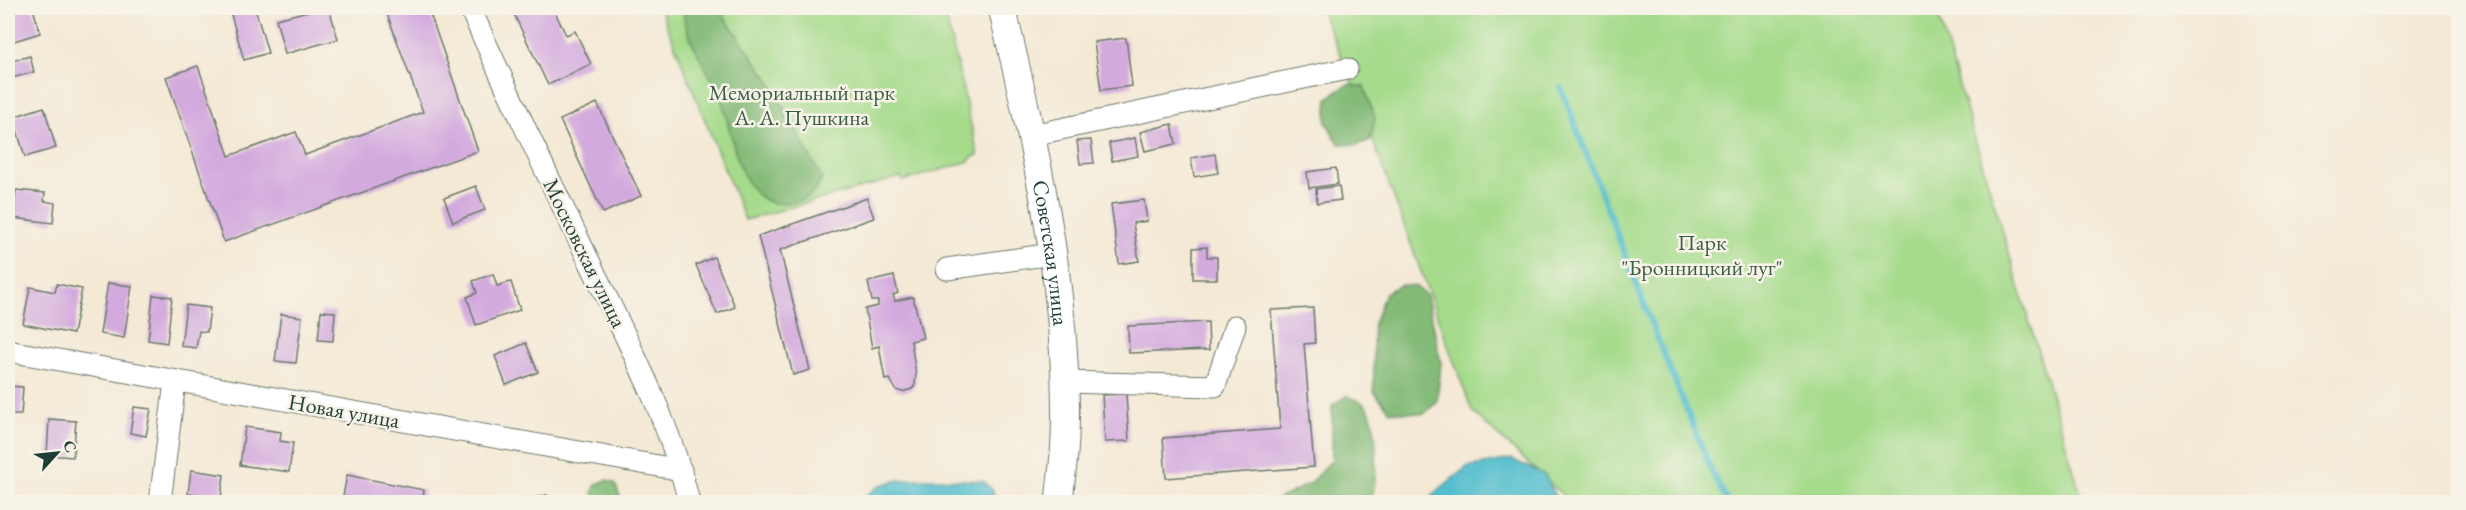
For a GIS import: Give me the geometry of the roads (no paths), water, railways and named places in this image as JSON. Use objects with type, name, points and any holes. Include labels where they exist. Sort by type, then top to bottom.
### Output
[{"type":"main road","name":"Советская улица","points":[[1002,8],[1032,135],[1052,254],[1063,351],[1064,382],[1065,439],[1059,502]]},
{"type":"street","name":"Московская улица","points":[[470,8],[524,128],[653,393],[681,470],[689,502]]},
{"type":"street","points":[[1032,135],[1347,69]]},
{"type":"street","points":[[947,269],[1052,254]]},
{"type":"street","points":[[1064,382],[1215,386],[1235,326]]},
{"type":"street","name":"Новая улица","points":[[8,351],[681,470]]},
{"type":"street","points":[[160,502],[175,382]]},
{"type":"water","points":[[1511,459],[1545,475],[1558,502],[1430,502],[1432,495],[1467,467]]},
{"type":"water","points":[[897,480],[983,481],[993,491],[994,502],[860,502],[878,487]]},
{"type":"waterway","points":[[1561,88],[1652,325],[1713,475],[1728,502]]},
{"type":"park label","name":"Мемориальный парк А. А. Пушкина","points":[[802,104]]},
{"type":"park label","name":"Парк \"Бронницкий луг\"","points":[[1702,254]]}]
